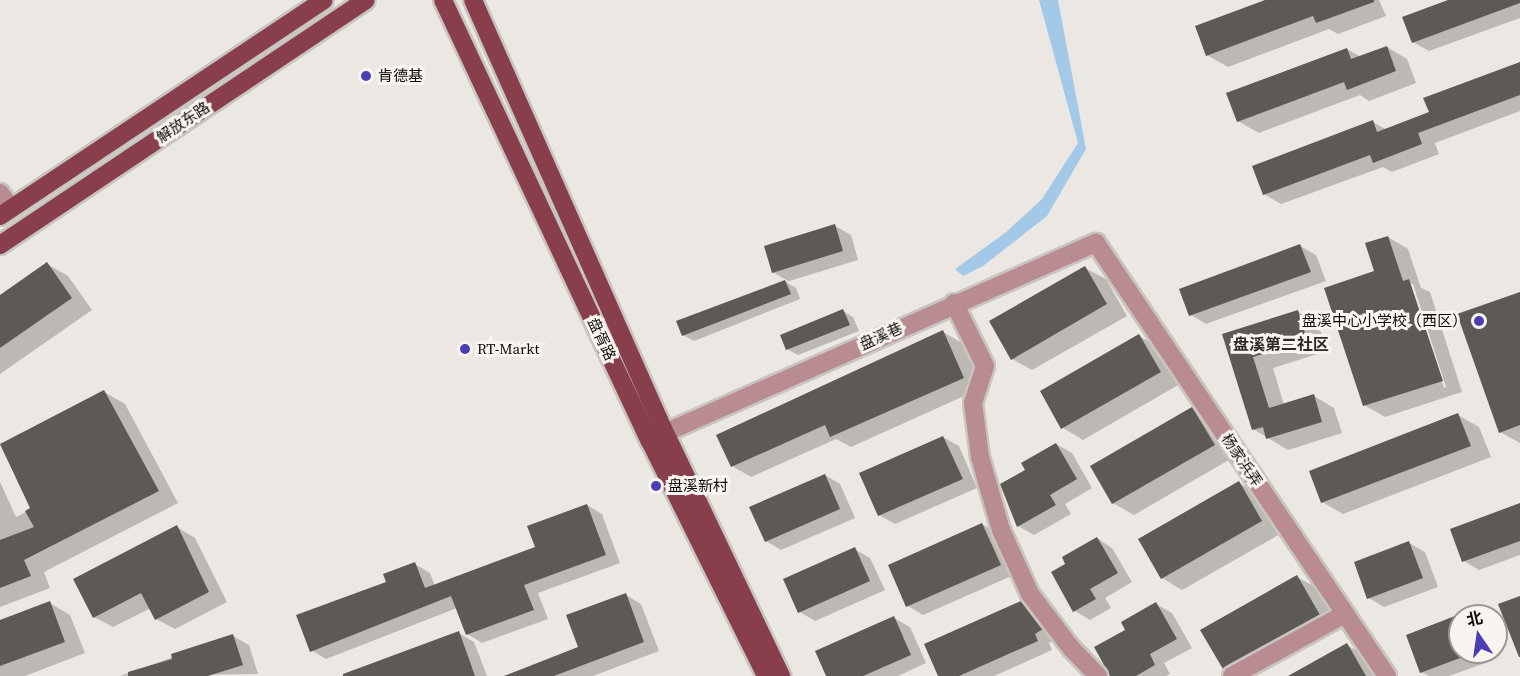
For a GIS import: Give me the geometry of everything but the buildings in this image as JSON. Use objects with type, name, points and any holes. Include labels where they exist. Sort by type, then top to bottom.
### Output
[{"type":"main road","name":"解放东路","points":[[5,212],[324,0]]},
{"type":"main road","name":"解放东路","points":[[0,245],[366,0]]},
{"type":"main road","name":"盘胥路","points":[[443,0],[650,441],[766,676]]},
{"type":"main road","name":"盘胥路","points":[[474,0],[667,432],[781,676]]},
{"type":"street","points":[[0,193],[5,212]]},
{"type":"street","name":"盘溪巷","points":[[667,432],[954,303],[1096,243]]},
{"type":"street","name":"杨家浜弄","points":[[1096,243],[1388,676]]},
{"type":"street","points":[[954,303],[985,366],[973,403],[980,457],[1001,530],[1030,594],[1071,648],[1098,676]]},
{"type":"street","points":[[1232,676],[1346,614]]},
{"type":"water","points":[[1039,0],[1058,0],[1086,149],[1047,216],[983,266],[963,276],[955,269],[1005,233],[1042,199],[1078,143]]},
{"type":"place","name":"肯德基","points":[[366,76]]},
{"type":"place","name":"盘溪中心小学校（西区）","points":[[1479,321]]},
{"type":"place","name":"RT-Markt","points":[[465,349]]},
{"type":"place","name":"盘溪新村","points":[[656,486]]},
{"type":"district","name":"盘溪第二社区","points":[[1281,344]]}]
